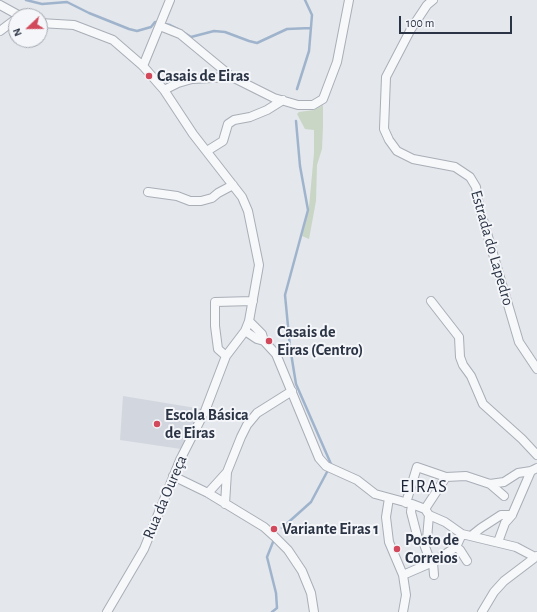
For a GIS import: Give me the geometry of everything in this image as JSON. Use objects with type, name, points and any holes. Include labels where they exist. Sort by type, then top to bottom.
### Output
[{"type":"street","points":[[143,66],[170,0]]},
{"type":"street","points":[[160,26],[180,34],[232,78],[274,98],[298,105],[309,106],[323,99],[337,62],[349,0]]},
{"type":"street","name":"Estrada do Lapedro","points":[[433,0],[427,5],[411,29],[386,77],[384,129],[389,140],[397,151],[413,159],[455,167],[470,177],[476,187],[480,206],[519,342],[537,369]]},
{"type":"street","name":"Rua da Oureça","points":[[48,23],[74,24],[113,40],[143,66],[164,90],[206,151],[242,197],[248,210],[259,265],[249,321],[245,331],[226,356],[205,411],[173,476],[144,549],[107,612]]},
{"type":"street","points":[[164,90],[178,83],[192,79],[232,78]]},
{"type":"street","points":[[206,151],[223,141],[228,124],[234,120],[250,117],[267,110],[284,100]]},
{"type":"street","points":[[148,192],[177,196],[190,201],[212,198],[233,185]]},
{"type":"street","points":[[226,356],[218,348],[214,314],[215,302],[253,301]]},
{"type":"street","points":[[431,301],[459,337],[460,358],[471,376],[482,404],[522,439],[537,455]]},
{"type":"street","points":[[249,321],[262,334],[264,341],[276,354],[319,458],[326,466],[357,480],[375,494],[409,504],[427,512],[462,534],[516,547],[536,556],[494,592],[482,612]]},
{"type":"street","points":[[245,331],[257,339],[264,341]]},
{"type":"street","points":[[226,504],[227,472],[247,425],[257,414],[292,391]]},
{"type":"street","points":[[434,575],[432,563],[424,544],[418,539],[409,504],[417,467],[446,477],[466,476],[490,484],[504,496]]},
{"type":"street","points":[[490,484],[504,482],[518,473],[534,470]]},
{"type":"street","points":[[498,542],[506,523],[512,515],[534,470]]},
{"type":"street","points":[[208,493],[227,472]]},
{"type":"street","points":[[173,476],[208,493],[264,528],[288,550],[302,571],[311,593],[314,612]]},
{"type":"street","points":[[424,544],[427,539],[427,512],[446,477]]},
{"type":"street","points":[[389,498],[386,517],[389,542],[403,575],[406,595],[403,612]]},
{"type":"street","points":[[471,536],[501,515],[512,515]]},
{"type":"street","points":[[403,575],[432,563],[456,547],[462,534]]},
{"type":"street","points":[[456,547],[460,550],[467,561]]},
{"type":"shaded area","name":"Escola Básica de Eiras","points":[[123,396],[202,409],[181,449],[120,440]]},
{"type":"green space","points":[[323,105],[322,149],[317,165],[316,201],[309,239],[302,236],[309,207],[314,153],[314,130],[305,129],[297,114],[299,112],[314,110]]},
{"type":"waterway","points":[[26,0],[42,4],[67,2],[89,13],[137,31],[151,27],[155,22],[170,25],[178,29]]},
{"type":"waterway","points":[[297,89],[309,51],[312,15],[305,0]]},
{"type":"waterway","points":[[183,32],[191,37],[214,31],[225,32],[257,43],[287,29],[311,28]]},
{"type":"waterway","points":[[296,121],[300,166],[308,210],[285,295],[290,347],[296,384],[331,464]]},
{"type":"waterway","points":[[282,528],[311,502],[327,472]]},
{"type":"waterway","points":[[272,612],[277,608],[276,593],[267,557],[273,542]]},
{"type":"place","name":"Casais de Eiras","points":[[149,76]]},
{"type":"place","name":"Casais de Eiras (Centro)","points":[[269,341]]},
{"type":"place","name":"Escola Básica de Eiras","points":[[157,424]]},
{"type":"place","name":"Variante Eiras 1","points":[[274,529]]},
{"type":"place","name":"Posto de Correios","points":[[397,549]]},
{"type":"district","name":"EIRAS","points":[[424,487]]}]
